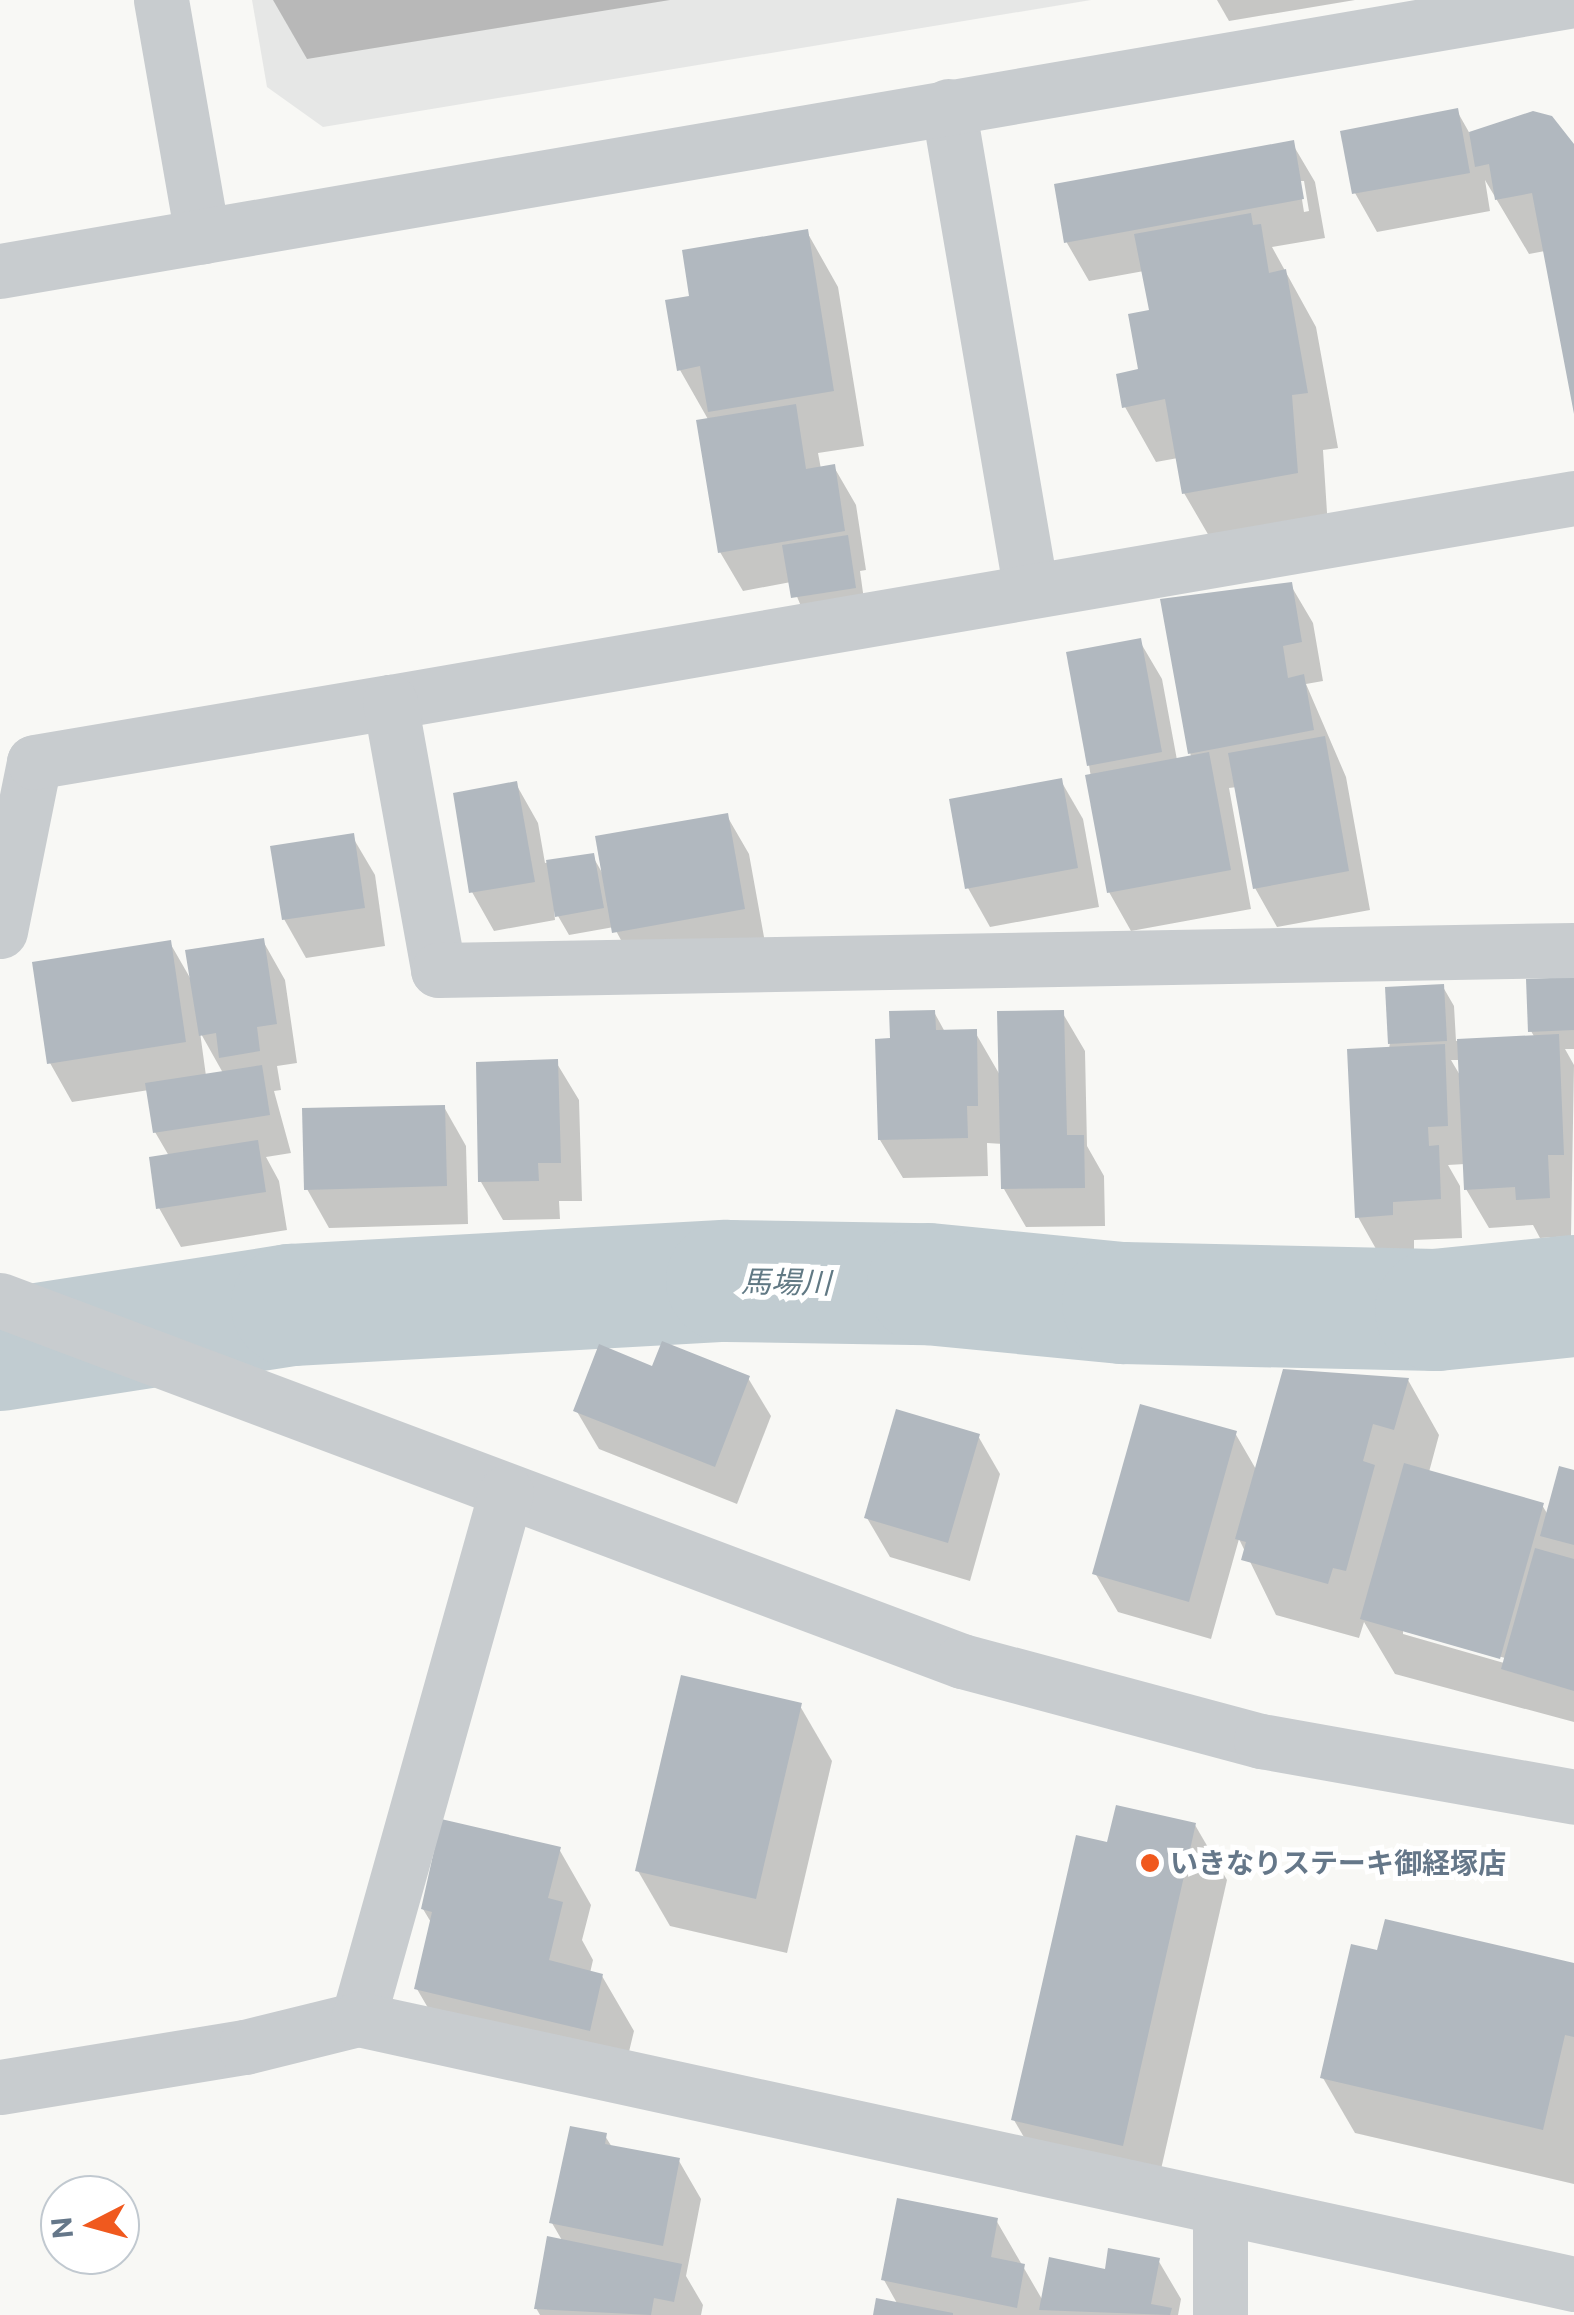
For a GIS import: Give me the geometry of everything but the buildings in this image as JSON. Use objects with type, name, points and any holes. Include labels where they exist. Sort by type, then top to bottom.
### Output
[{"type":"street","points":[[161,0],[202,236]]},
{"type":"street","points":[[0,272],[1574,0]]},
{"type":"street","points":[[948,106],[1031,590]]},
{"type":"street","points":[[0,931],[34,762],[1574,498]]},
{"type":"street","points":[[390,702],[438,970],[1574,950]]},
{"type":"street","points":[[3,1301],[962,1661],[1261,1741],[1574,1797]]},
{"type":"street","points":[[358,2020],[506,1492]]},
{"type":"street","points":[[0,2086],[246,2047],[358,2020],[1574,2284]]},
{"type":"street","points":[[1220,2207],[1220,2315]]},
{"type":"shaded area","points":[[252,0],[1091,0],[323,127],[267,87]]},
{"type":"waterway","name":"馬場川","points":[[0,1350],[292,1305],[727,1281],[928,1284],[1123,1303],[1436,1310],[1574,1296]]},
{"type":"place","name":"いきなりステーキ御経塚店","points":[[1150,1863]]}]
